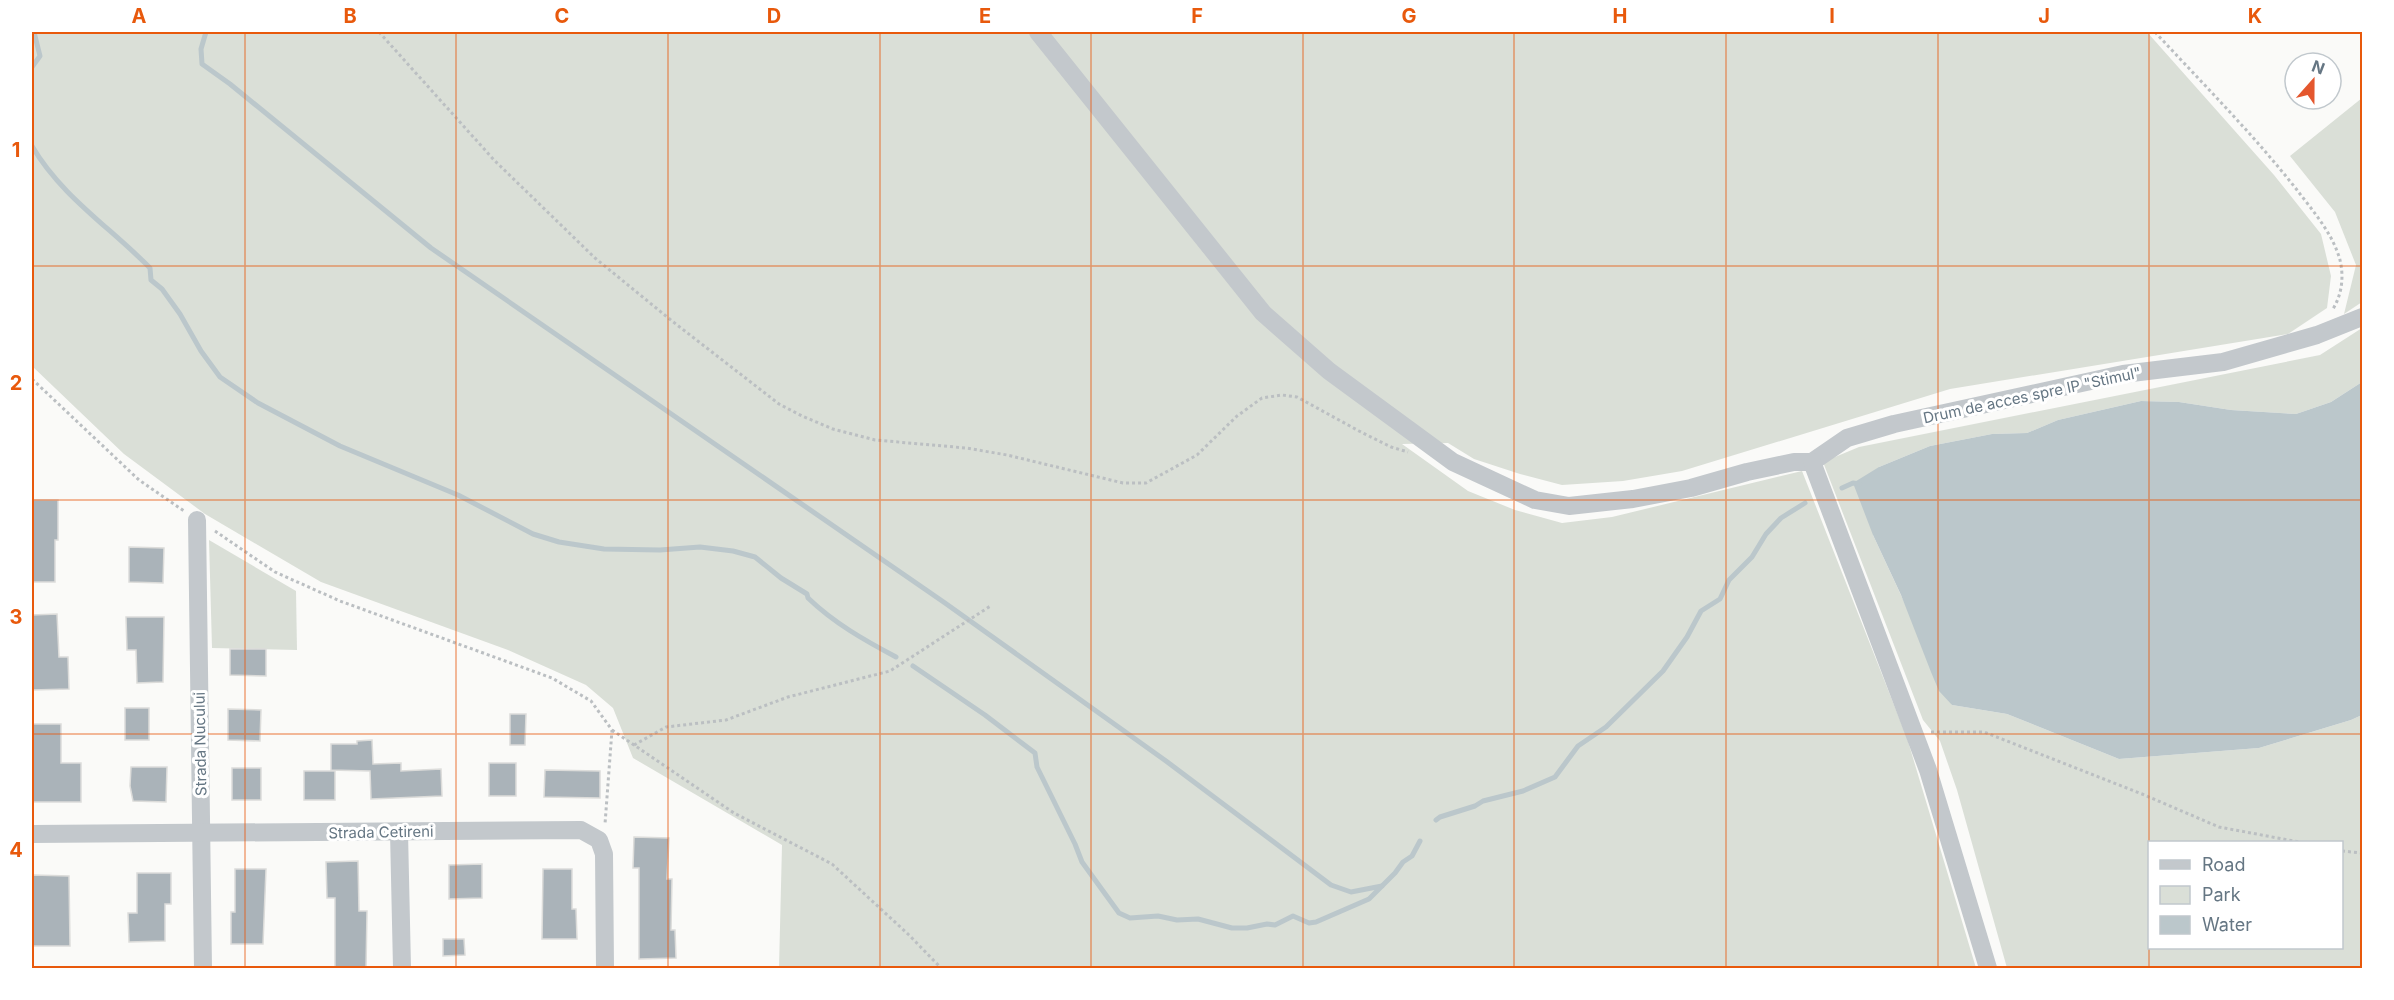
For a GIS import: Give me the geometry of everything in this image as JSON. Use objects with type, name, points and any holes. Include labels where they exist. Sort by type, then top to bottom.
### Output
[{"type":"street","points":[[1038,32],[1263,313],[1329,371],[1453,462],[1535,500],[1569,506],[1633,499],[1691,488],[1746,472],[1794,462],[1812,462],[1876,636],[1915,732],[1988,969]]},
{"type":"street","name":"Drum de acces spre IP \"Stimul\"","points":[[1812,462],[1847,438],[1894,424],[2123,374],[2223,362],[2317,335],[2362,317]]},
{"type":"street","name":"Strada Nucului","points":[[197,520],[203,969]]},
{"type":"street","name":"Strada Cetireni","points":[[32,834],[575,829],[599,840]]},
{"type":"street","points":[[399,832],[402,969]]},
{"type":"street","points":[[599,840],[604,854],[605,969]]},
{"type":"path","points":[[379,32],[494,160],[594,258],[779,404],[833,429],[875,440],[1007,455],[1124,483],[1146,483],[1197,455],[1237,417],[1262,398],[1282,395],[1297,398],[1383,443],[1412,454]]},
{"type":"path","points":[[2156,32],[2272,158],[2321,220],[2340,259],[2343,279],[2338,301],[2317,335]]},
{"type":"path","points":[[32,379],[139,480],[274,572],[340,601],[552,678],[591,701],[612,730],[734,813],[832,864],[909,935],[941,969]]},
{"type":"path","points":[[634,745],[666,727],[726,720],[788,697],[890,670],[992,605]]},
{"type":"path","points":[[599,840],[606,823],[612,730]]},
{"type":"path","points":[[1915,732],[1984,732],[2219,827],[2289,841]]},
{"type":"path","points":[[2343,850],[2362,853]]},
{"type":"green space","points":[[32,32],[2147,32],[2274,175],[2321,234],[2331,276],[2327,308],[2288,334],[1950,389],[1682,471],[1623,481],[1562,485],[1474,459],[1448,443],[1402,444],[1468,491],[1515,510],[1562,523],[1612,517],[1802,471],[1907,738],[1976,968],[779,968],[782,845],[633,758],[613,708],[586,685],[508,650],[321,582],[205,514],[124,454],[32,366]]},
{"type":"green space","points":[[2362,98],[2362,302],[2344,314],[2356,265],[2335,212],[2290,156]]},
{"type":"green space","points":[[2362,328],[2362,382],[2331,402],[2296,414],[2231,410],[2179,402],[2141,401],[2058,420],[2027,433],[1992,434],[1930,446],[1879,467],[1873,535],[1952,705],[2007,714],[2119,759],[2259,748],[2362,715],[2362,968],[2007,968],[1957,790],[1940,741],[1923,720],[1823,462],[1859,447],[2320,355]]},
{"type":"green space","points":[[209,540],[296,591],[297,650],[212,648]]},
{"type":"water","points":[[2362,382],[2362,715],[2259,748],[2119,759],[2007,714],[1952,705],[1939,691],[1853,483],[1879,467],[1930,446],[1992,434],[2027,433],[2058,420],[2141,401],[2179,402],[2231,410],[2296,414],[2331,402]]},
{"type":"building","points":[[32,500],[58,500],[55,582],[32,582]]},
{"type":"building","points":[[129,547],[164,548],[163,583],[129,582]]},
{"type":"building","points":[[57,614],[59,657],[68,657],[69,689],[32,690],[32,615]]},
{"type":"building","points":[[126,617],[164,617],[163,682],[137,683],[136,650],[127,650]]},
{"type":"building","points":[[230,649],[266,649],[266,676],[230,675]]},
{"type":"building","points":[[125,708],[149,708],[149,740],[125,740]]},
{"type":"building","points":[[228,709],[261,710],[260,741],[228,740]]},
{"type":"building","points":[[510,714],[526,714],[525,745],[510,745]]},
{"type":"building","points":[[32,724],[61,724],[61,763],[81,763],[81,802],[32,802]]},
{"type":"building","points":[[372,740],[373,764],[401,763],[401,771],[441,769],[442,796],[371,799],[370,771],[331,770],[331,744],[357,744],[357,741]]},
{"type":"building","points":[[489,763],[516,763],[516,796],[489,796]]},
{"type":"building","points":[[131,767],[167,767],[166,802],[133,801],[130,786]]},
{"type":"building","points":[[232,768],[261,768],[261,800],[232,800]]},
{"type":"building","points":[[545,770],[600,771],[600,798],[544,797]]},
{"type":"building","points":[[304,771],[335,771],[335,800],[304,800]]},
{"type":"building","points":[[634,837],[669,838],[667,879],[672,879],[671,930],[675,930],[676,958],[639,959],[639,868],[633,868]]},
{"type":"building","points":[[358,861],[359,911],[367,911],[366,969],[335,969],[335,898],[327,898],[326,862]]},
{"type":"building","points":[[482,864],[482,898],[449,899],[449,865]]},
{"type":"building","points":[[235,869],[266,869],[263,944],[231,944],[231,912],[235,912]]},
{"type":"building","points":[[543,869],[572,869],[572,909],[576,909],[577,939],[542,939]]},
{"type":"building","points":[[137,873],[171,873],[171,904],[165,904],[165,941],[129,942],[128,913],[137,913]]},
{"type":"building","points":[[33,875],[69,876],[70,946],[32,946]]},
{"type":"building","points":[[443,939],[464,939],[465,955],[443,956]]},
{"type":"waterway","points":[[32,67],[40,56],[34,32]]},
{"type":"waterway","points":[[206,32],[201,49],[202,64],[230,84],[431,248],[945,603],[1166,761],[1331,885],[1351,892],[1382,886]]},
{"type":"waterway","points":[[32,146],[57,181],[150,268],[151,280],[162,289],[180,314],[201,351],[220,377],[258,403],[340,446],[458,495],[533,534],[559,542],[604,549],[660,550],[700,547],[733,551],[755,557],[781,578],[807,594],[808,598],[839,623],[896,657]]},
{"type":"waterway","points":[[1842,488],[1853,483],[1860,484]]},
{"type":"waterway","points":[[1436,820],[1483,801],[1523,791],[1555,777],[1578,746],[1606,727],[1663,671],[1687,637],[1701,611],[1720,599],[1729,580],[1752,557],[1766,534],[1781,518],[1805,503]]},
{"type":"waterway","points":[[913,666],[985,715],[1035,753],[1037,767],[1082,862],[1119,913],[1130,918],[1158,916],[1177,920],[1198,919],[1232,928],[1275,925],[1293,916],[1309,923],[1316,922],[1369,899],[1403,862],[1412,856],[1420,841]]}]
